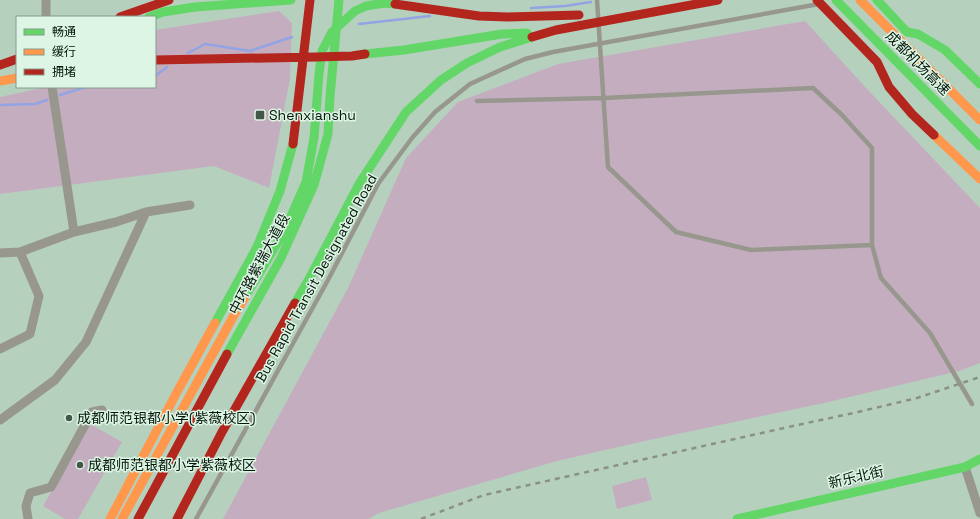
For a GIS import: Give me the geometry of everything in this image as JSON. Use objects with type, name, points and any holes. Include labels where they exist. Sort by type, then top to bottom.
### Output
[{"type":"main road","points":[[123,16],[169,0]]},
{"type":"main road","points":[[152,16],[194,3],[291,0]]},
{"type":"main road","name":"中环路紫瑞大道段","points":[[110,519],[177,392],[257,247],[280,191],[293,148],[310,0]]},
{"type":"main road","name":"中环路紫瑞大道段","points":[[138,519],[225,357],[281,258],[314,185],[328,134],[339,0]]},
{"type":"main road","points":[[156,60],[352,56],[404,50],[502,34],[556,30],[718,0]]},
{"type":"main road","name":"成都机场高速","points":[[860,0],[980,120]]},
{"type":"main road","points":[[877,0],[907,32]]},
{"type":"main road","points":[[821,1],[877,62],[889,87],[912,114],[980,179]]},
{"type":"main road","name":"成都机场高速","points":[[834,1],[980,146]]},
{"type":"main road","points":[[122,519],[233,317],[284,232],[297,203],[306,182],[314,138],[322,51],[332,32],[355,11],[366,6],[384,3],[479,16],[508,17],[578,15]]},
{"type":"main road","points":[[502,34],[530,26],[610,9]]},
{"type":"main road","points":[[177,519],[222,432],[308,279],[359,184],[406,112],[441,80],[467,64],[500,47],[556,30]]},
{"type":"main road","points":[[877,62],[888,38],[907,32],[918,34],[945,50],[980,84]]},
{"type":"main road","points":[[0,65],[16,59]]},
{"type":"main road","points":[[0,81],[16,73]]},
{"type":"main road","points":[[0,81],[16,78]]},
{"type":"main road","name":"新乐北街","points":[[737,519],[965,467],[980,459]]},
{"type":"street","points":[[46,0],[46,16]]},
{"type":"street","points":[[52,88],[74,232]]},
{"type":"street","points":[[0,253],[20,252],[74,232],[116,222],[146,212],[190,205]]},
{"type":"street","points":[[0,420],[55,380],[86,342],[146,212]]},
{"type":"street","points":[[0,349],[30,334],[39,296],[20,252]]},
{"type":"street","points":[[28,519],[26,506],[30,493],[51,487],[92,412],[102,410]]},
{"type":"street","points":[[965,467],[980,514]]},
{"type":"lane","points":[[597,0],[608,167],[676,232],[751,250],[872,245]]},
{"type":"lane","points":[[834,1],[840,0]]},
{"type":"lane","name":"Bus Rapid Transit Designated Road","points":[[196,519],[328,280],[378,184],[412,138],[435,112],[470,84],[525,59],[553,52],[821,1]]},
{"type":"lane","points":[[477,101],[604,98],[813,88],[842,115],[872,148],[872,245],[881,278],[930,332],[972,404]]},
{"type":"shaded area","points":[[279,11],[292,23],[290,79],[269,188],[214,166],[0,194],[0,97],[41,88],[156,88],[156,30]]},
{"type":"shaded area","points":[[805,21],[980,208],[980,363],[959,371],[824,403],[557,461],[379,513],[368,519],[223,519],[349,286],[406,158],[458,102],[558,64]]},
{"type":"shaded area","points":[[90,424],[122,442],[78,519],[65,519],[43,506]]},
{"type":"shaded area","points":[[646,477],[652,500],[617,509],[612,486]]},
{"type":"waterway","points":[[531,8],[565,6],[591,2]]},
{"type":"waterway","points":[[359,24],[430,16]]},
{"type":"waterway","points":[[188,53],[205,44],[250,51],[292,37]]},
{"type":"waterway","points":[[156,75],[167,67]]},
{"type":"waterway","points":[[60,95],[83,88]]},
{"type":"waterway","points":[[0,105],[35,104],[47,100]]},
{"type":"railway","points":[[421,519],[484,495],[917,398],[980,377]]},
{"type":"traffic: fast","points":[[152,16],[163,12],[195,7],[291,0]]},
{"type":"traffic: fast","points":[[227,354],[281,258],[314,185],[328,134],[339,0]]},
{"type":"traffic: fast","points":[[836,0],[980,146]]},
{"type":"traffic: fast","points":[[877,0],[907,32],[918,34],[945,50],[980,84]]},
{"type":"traffic: fast","points":[[245,297],[284,232],[306,182],[314,138],[322,51],[332,32],[355,11],[366,6],[384,3],[395,4]]},
{"type":"traffic: fast","points":[[365,54],[404,50],[502,34],[527,33]]},
{"type":"traffic: fast","points":[[295,303],[359,184],[406,112],[441,80],[467,63],[500,47],[532,37]]},
{"type":"traffic: fast","points":[[215,323],[257,247],[280,191],[293,144]]},
{"type":"traffic: fast","points":[[737,519],[965,467],[980,459]]},
{"type":"traffic: slow","points":[[860,0],[980,120]]},
{"type":"traffic: slow","points":[[0,81],[16,78]]},
{"type":"traffic: slow","points":[[934,135],[980,179]]},
{"type":"traffic: slow","points":[[122,519],[245,297]]},
{"type":"traffic: slow","points":[[110,519],[215,323]]},
{"type":"traffic: jam","points":[[123,16],[169,0]]},
{"type":"traffic: jam","points":[[293,144],[310,0]]},
{"type":"traffic: jam","points":[[532,37],[556,30],[718,0]]},
{"type":"traffic: jam","points":[[817,0],[877,62],[889,87],[912,114],[934,135]]},
{"type":"traffic: jam","points":[[395,4],[479,16],[508,17],[579,15]]},
{"type":"traffic: jam","points":[[156,60],[352,56],[365,54]]},
{"type":"traffic: jam","points":[[0,65],[16,59]]},
{"type":"traffic: jam","points":[[177,519],[222,432],[295,303]]},
{"type":"traffic: jam","points":[[138,519],[227,354]]},
{"type":"place","name":"Shenxianshu","points":[[260,115]]},
{"type":"place","name":"成都师范银都小学(紫薇校区)","points":[[69,418]]},
{"type":"place","name":"成都师范银都小学紫薇校区","points":[[80,465]]}]
